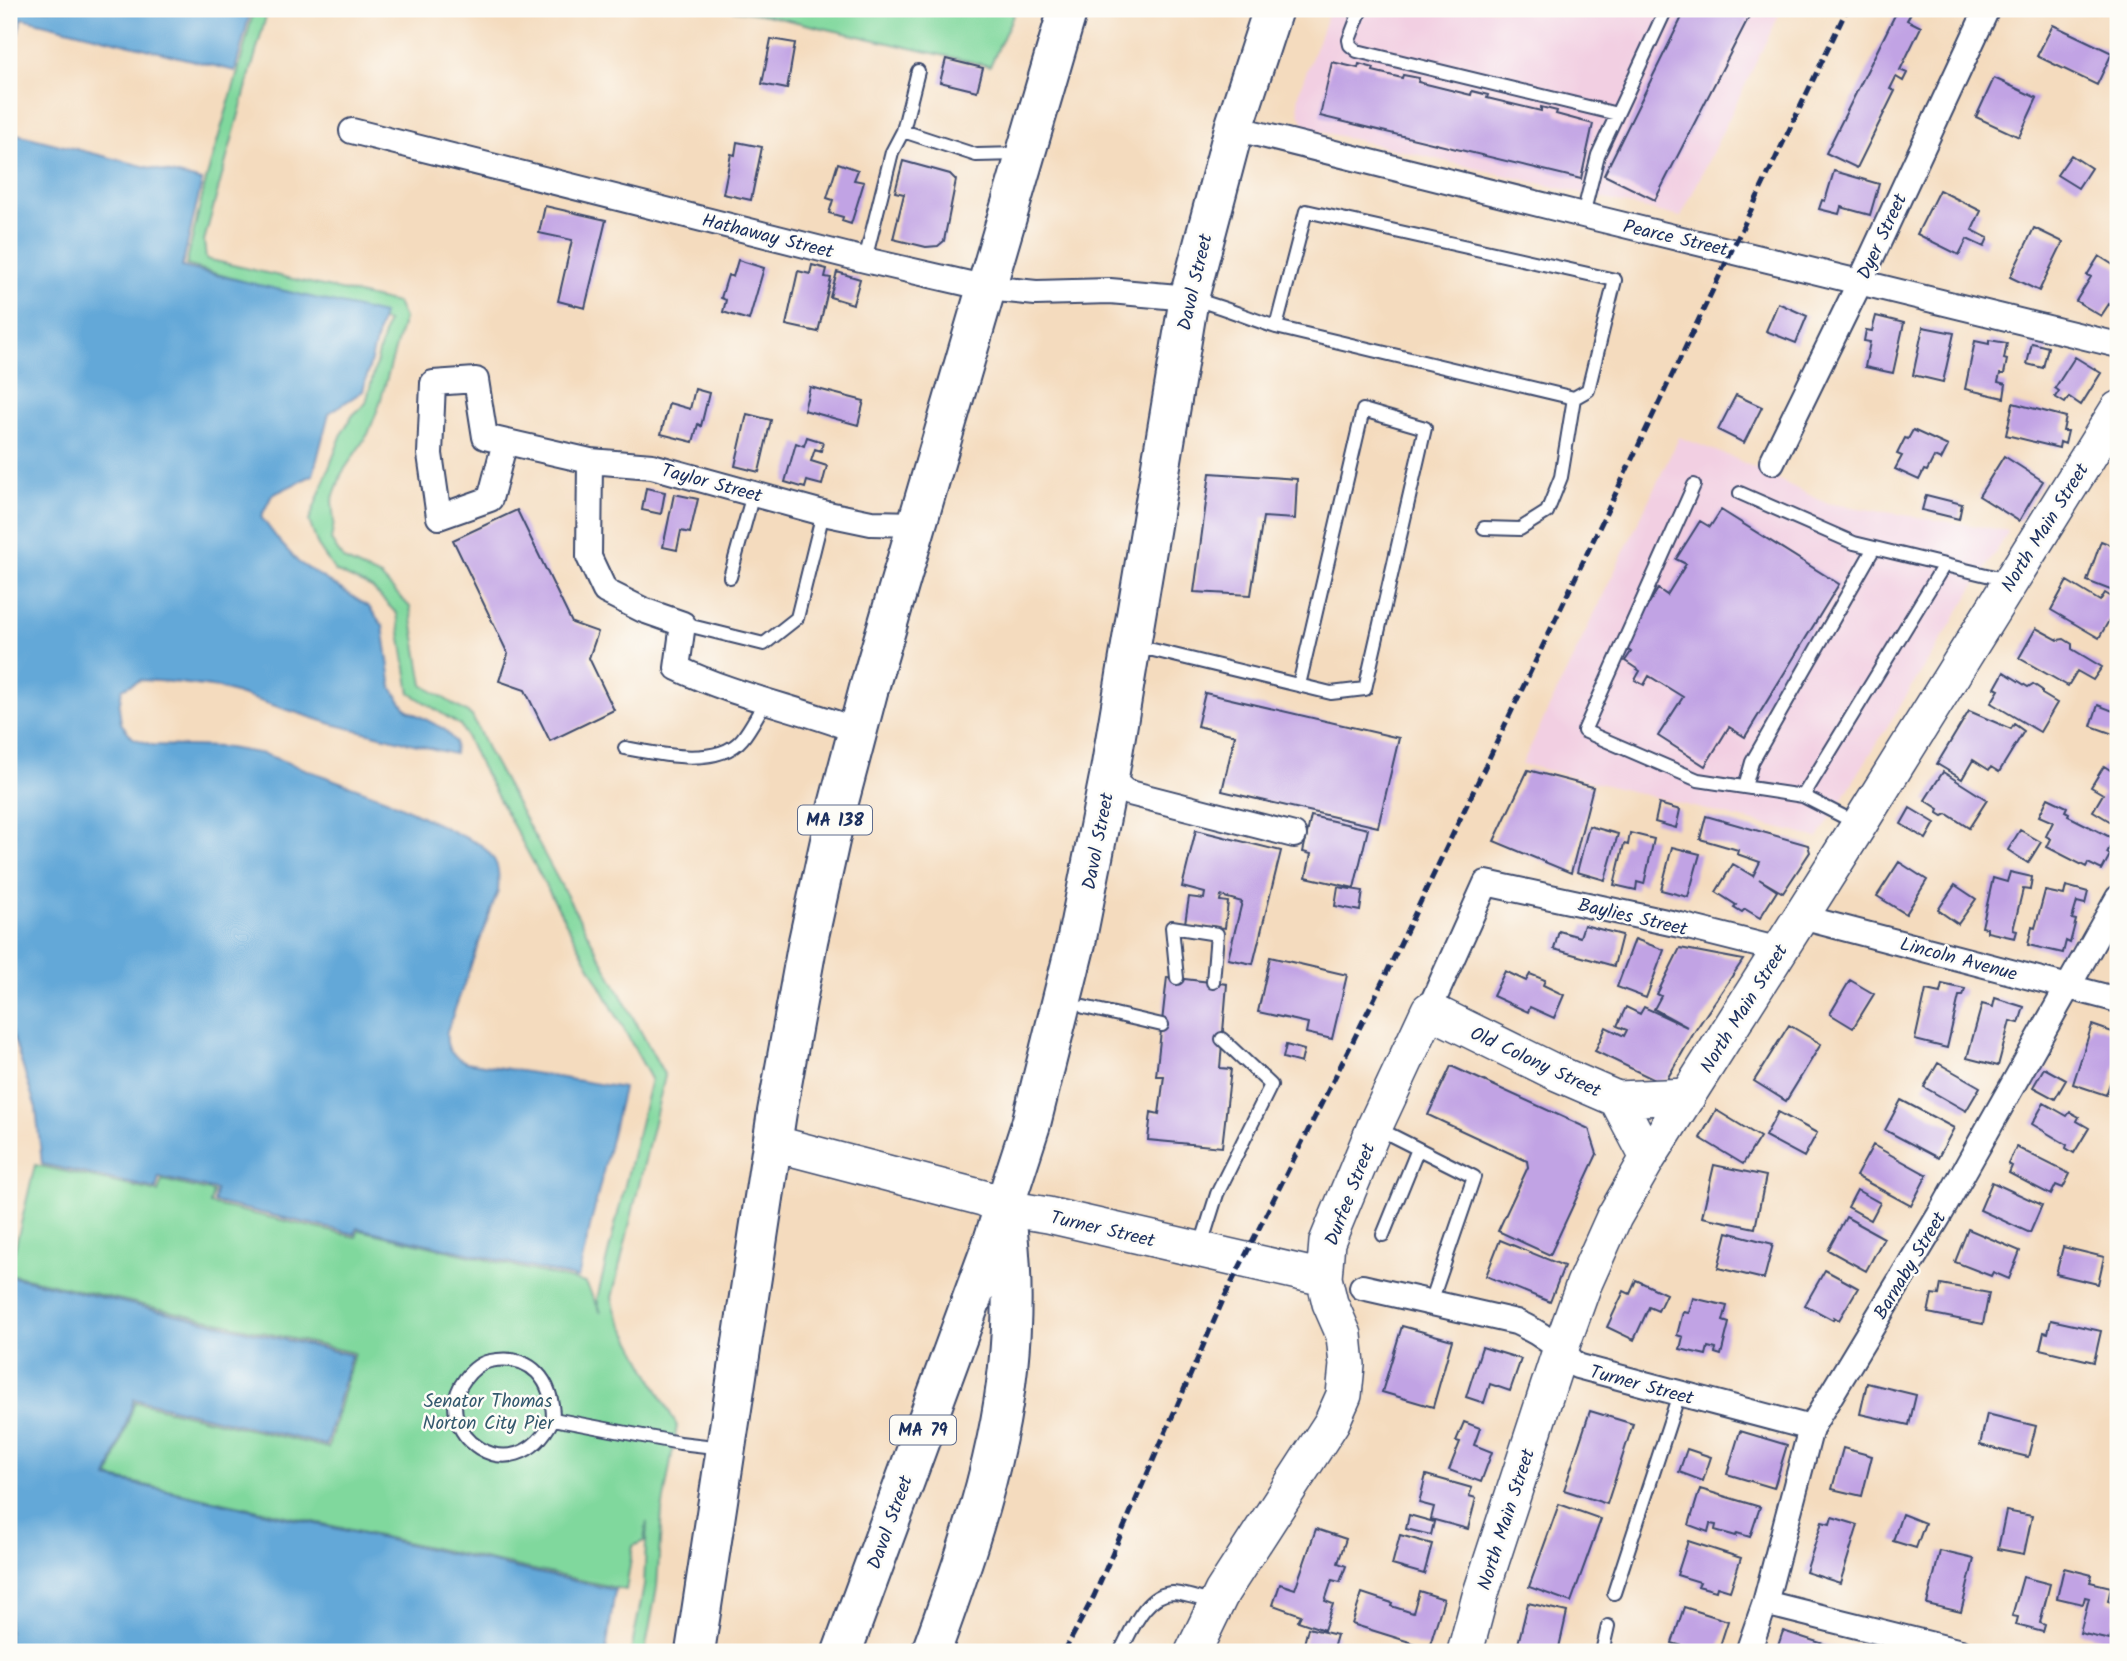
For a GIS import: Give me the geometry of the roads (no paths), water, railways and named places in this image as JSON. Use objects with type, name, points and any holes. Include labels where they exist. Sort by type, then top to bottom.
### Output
[{"type":"highway","name":"MA 138","points":[[695,1652],[772,1143],[813,919],[858,731],[1068,9]]},
{"type":"highway","name":"Davol Street","points":[[842,1652],[1005,1208],[1031,1124],[1066,984],[1109,777],[1189,298],[1234,128],[1273,9]]},
{"type":"highway","points":[[931,1652],[968,1552],[993,1463],[1008,1377],[1013,1278],[1005,1208]]},
{"type":"main road","name":"North Main Street","points":[[1465,1652],[1477,1605],[1561,1348],[1584,1284],[1614,1217],[1647,1158],[1859,825],[2118,409]]},
{"type":"main road","name":"Old Colony Street","points":[[1429,1010],[1557,1073],[1617,1099],[1688,1096]]},
{"type":"main road","name":"Durfee Street","points":[[1193,1652],[1216,1603],[1332,1422],[1344,1395],[1347,1365],[1344,1335],[1330,1303],[1324,1278],[1328,1242],[1375,1126],[1429,1010]]},
{"type":"main road","points":[[1617,1099],[1647,1158]]},
{"type":"main road","name":"Turner Street","points":[[772,1143],[983,1198],[1005,1208],[1048,1215],[1324,1278]]},
{"type":"street","name":"Dyer Street","points":[[1772,461],[1860,282],[1987,9]]},
{"type":"street","name":"Pearce Street","points":[[1234,128],[2118,345]]},
{"type":"street","name":"Hathaway Street","points":[[352,131],[865,260],[987,288],[1036,293],[1110,291],[1189,298]]},
{"type":"street","name":"Taylor Street","points":[[505,442],[490,499],[439,517],[430,454],[433,383],[476,380],[485,437],[590,461],[652,466],[824,513],[871,523],[918,524]]},
{"type":"street","points":[[590,461],[589,557],[605,591],[643,610],[683,624],[677,668],[713,686],[818,716],[858,731]]},
{"type":"street","points":[[1109,777],[1126,792],[1294,835]]},
{"type":"street","name":"Baylies Street","points":[[1486,883],[1680,925],[1780,950]]},
{"type":"street","name":"Durfee Street","points":[[1429,1010],[1486,883]]},
{"type":"street","name":"Barnaby Street","points":[[1748,1652],[1765,1603],[1811,1428],[1939,1216],[2118,898]]},
{"type":"street","name":"Lincoln Avenue","points":[[1801,917],[2118,1000]]},
{"type":"street","name":"Turner Street","points":[[1362,1287],[1517,1322],[1534,1329],[1561,1348],[1577,1366],[1811,1428]]},
{"type":"street","points":[[1765,1603],[1961,1652]]},
{"type":"lane","points":[[1361,9],[1349,40],[1357,51],[1617,114]]},
{"type":"lane","points":[[1583,215],[1598,155],[1667,9]]},
{"type":"lane","points":[[865,260],[892,152],[903,131],[918,71]]},
{"type":"lane","points":[[903,131],[976,155],[1027,154]]},
{"type":"lane","points":[[1189,298],[1222,306],[1231,312],[1276,327],[1574,398],[1588,390],[1615,280],[1306,211],[1276,327]]},
{"type":"lane","points":[[1484,528],[1520,529],[1547,512],[1561,477],[1574,398]]},
{"type":"lane","points":[[1132,650],[1153,650],[1331,694],[1365,689],[1425,428],[1363,410],[1298,685]]},
{"type":"lane","points":[[1694,485],[1584,731],[1698,780],[1803,796],[1859,825]]},
{"type":"lane","points":[[1740,493],[1854,543],[2011,581]]},
{"type":"lane","points":[[730,577],[753,494]]},
{"type":"lane","points":[[683,624],[764,644],[786,627],[797,618],[824,513]]},
{"type":"lane","points":[[1745,787],[1752,762],[1874,548]]},
{"type":"lane","points":[[1803,796],[1944,565]]},
{"type":"lane","points":[[625,748],[672,756],[721,754],[741,741],[766,701]]},
{"type":"lane","points":[[1177,978],[1172,927],[1217,934],[1213,982]]},
{"type":"lane","points":[[1084,1007],[1162,1025]]},
{"type":"lane","points":[[1199,1251],[1217,1194],[1271,1085],[1222,1039]]},
{"type":"lane","points":[[1375,1126],[1474,1177],[1431,1302]]},
{"type":"lane","points":[[1383,1235],[1419,1149]]},
{"type":"lane","points":[[505,1359],[525,1364],[540,1375],[553,1404],[553,1419],[545,1436],[530,1449],[517,1454],[486,1453],[465,1436],[456,1411],[457,1396],[462,1382],[472,1370],[486,1362],[505,1359]]},
{"type":"lane","points":[[1615,1593],[1679,1394]]},
{"type":"lane","points":[[553,1419],[680,1443],[727,1448]]},
{"type":"lane","points":[[1120,1652],[1142,1614],[1155,1599],[1173,1593],[1216,1603]]},
{"type":"lane","points":[[1602,1652],[1608,1626]]},
{"type":"water","points":[[9,9],[251,9],[235,71],[22,18],[9,68]]},
{"type":"water","points":[[9,132],[202,181],[182,267],[383,314],[363,391],[329,413],[313,475],[272,495],[261,517],[298,562],[369,607],[383,626],[392,688],[406,709],[444,729],[455,742],[454,754],[332,724],[219,688],[173,682],[140,680],[122,689],[119,707],[121,723],[133,738],[152,745],[222,747],[264,754],[386,799],[481,845],[491,855],[498,870],[498,891],[447,1031],[450,1050],[466,1062],[623,1088],[578,1278],[357,1228],[355,1234],[214,1202],[216,1190],[159,1177],[156,1189],[42,1164],[36,1108],[9,1024]]},
{"type":"water","points":[[9,1276],[351,1355],[326,1445],[134,1399],[107,1478],[615,1590],[606,1652],[9,1652]]},
{"type":"railway","points":[[1064,1652],[1094,1596],[1224,1298],[1376,995],[1847,9]]},
{"type":"park label","name":"Senator Thomas Norton City Pier","points":[[488,1411]]}]
